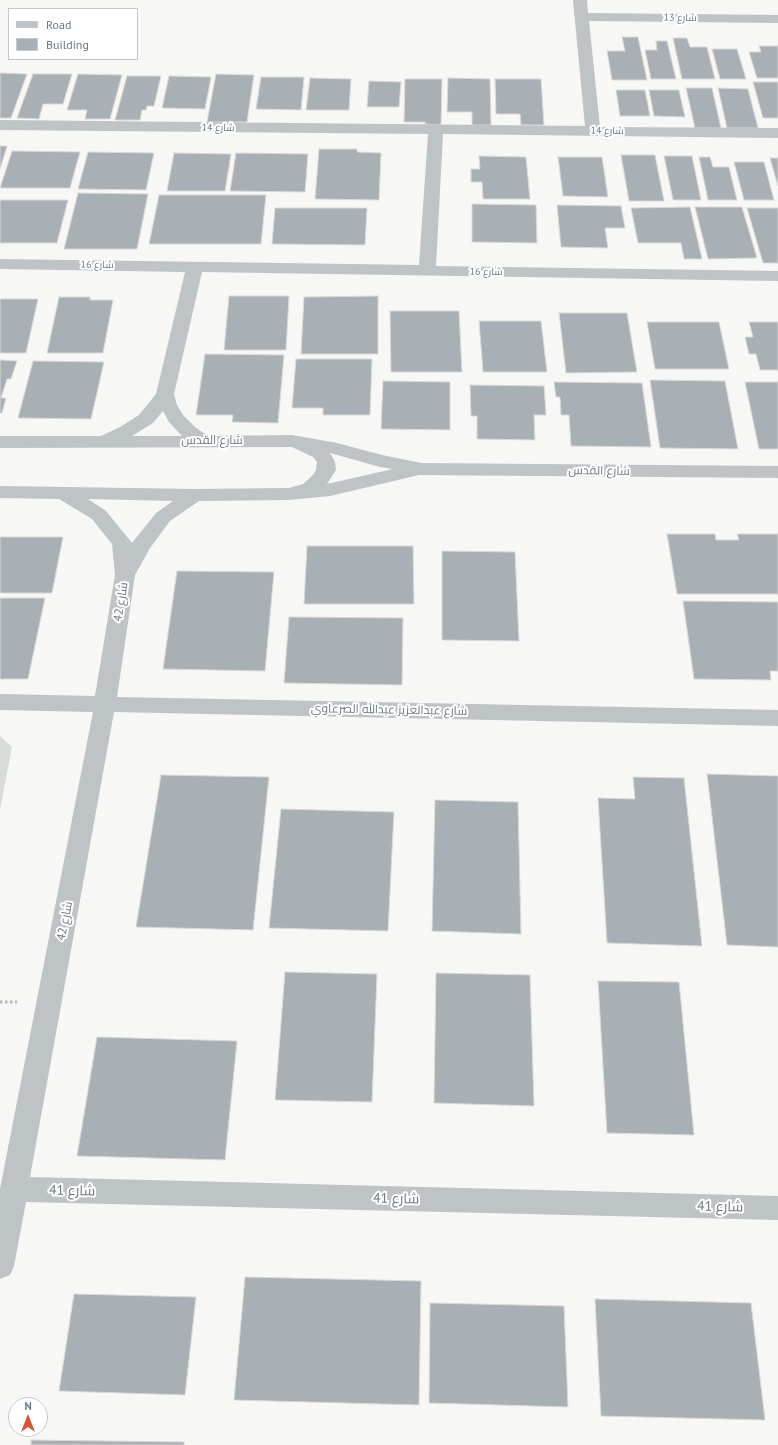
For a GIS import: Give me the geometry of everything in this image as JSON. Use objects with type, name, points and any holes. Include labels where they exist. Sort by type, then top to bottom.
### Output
[{"type":"street","points":[[580,0],[593,131]]},
{"type":"street","name":"شارع 13","points":[[582,17],[778,20]]},
{"type":"street","name":"شارع 14","points":[[0,125],[778,133]]},
{"type":"street","points":[[427,271],[436,130]]},
{"type":"street","name":"شارع 16","points":[[0,264],[778,276]]},
{"type":"street","points":[[102,442],[127,431],[146,419],[165,394],[195,267]]},
{"type":"street","points":[[165,394],[168,405],[176,418],[188,431],[203,441]]},
{"type":"street","points":[[288,494],[310,488],[321,479],[326,470],[326,462],[320,453],[292,441]]},
{"type":"street","name":"شارع القدس","points":[[4,443],[292,441],[337,449],[380,461],[421,469],[778,472]]},
{"type":"street","name":"شارع القدس","points":[[0,492],[195,495],[288,494],[330,490],[421,469]]},
{"type":"street","name":"شارع 42","points":[[0,1266],[106,704],[125,575],[122,543],[99,515],[65,494]]},
{"type":"street","name":"شارع 42","points":[[125,575],[141,544],[163,517],[195,495]]},
{"type":"street","name":"شارع عبدالعزيز عبدالله الصرعاوي","points":[[0,702],[778,718]]},
{"type":"street","name":"شارع 41","points":[[14,1189],[778,1208]]},
{"type":"shaded area","points":[[0,736],[12,747],[0,809]]},
{"type":"building","points":[[622,37],[638,37],[647,80],[612,80],[607,51],[625,51]]},
{"type":"building","points":[[673,38],[687,38],[690,47],[707,47],[715,79],[682,79]]},
{"type":"building","points":[[656,41],[667,41],[676,79],[651,79],[645,50],[657,50]]},
{"type":"building","points":[[759,46],[778,46],[778,78],[757,78],[749,52],[761,52]]},
{"type":"building","points":[[712,49],[737,49],[746,79],[720,79]]},
{"type":"building","points":[[0,73],[27,74],[11,118],[0,118]]},
{"type":"building","points":[[33,74],[72,74],[63,104],[43,104],[39,119],[17,118]]},
{"type":"building","points":[[78,74],[122,75],[110,119],[85,119],[87,110],[67,110]]},
{"type":"building","points":[[216,74],[254,75],[247,122],[207,122]]},
{"type":"building","points":[[127,76],[161,76],[154,106],[147,106],[146,110],[142,110],[140,120],[115,120]]},
{"type":"building","points":[[169,76],[211,77],[205,109],[162,108]]},
{"type":"building","points":[[261,77],[304,77],[301,110],[256,109]]},
{"type":"building","points":[[310,78],[351,79],[349,110],[306,110]]},
{"type":"building","points":[[448,78],[490,79],[491,125],[472,125],[472,112],[447,112]]},
{"type":"building","points":[[405,79],[442,79],[441,125],[425,124],[425,122],[404,122]]},
{"type":"building","points":[[495,79],[541,79],[544,125],[521,125],[520,114],[496,114]]},
{"type":"building","points":[[369,81],[401,82],[399,107],[367,107]]},
{"type":"building","points":[[753,82],[778,82],[778,118],[763,118]]},
{"type":"building","points":[[686,88],[712,88],[721,128],[695,128]]},
{"type":"building","points":[[718,88],[748,89],[758,128],[727,128]]},
{"type":"building","points":[[616,90],[645,90],[650,116],[620,116]]},
{"type":"building","points":[[649,90],[679,90],[685,117],[654,116]]},
{"type":"building","points":[[0,146],[7,146],[0,169]]},
{"type":"building","points":[[319,149],[357,149],[357,152],[381,153],[379,200],[315,199]]},
{"type":"building","points":[[12,151],[80,152],[70,188],[0,188]]},
{"type":"building","points":[[88,152],[154,153],[146,190],[78,189]]},
{"type":"building","points":[[174,153],[231,154],[225,191],[167,191]]},
{"type":"building","points":[[236,153],[308,154],[305,192],[230,191]]},
{"type":"building","points":[[621,155],[655,155],[664,201],[629,201]]},
{"type":"building","points":[[479,156],[526,157],[530,199],[483,199],[482,182],[471,182],[471,169],[480,169]]},
{"type":"building","points":[[664,156],[692,156],[701,200],[673,200]]},
{"type":"building","points":[[558,157],[602,157],[608,197],[563,196]]},
{"type":"building","points":[[699,157],[710,157],[713,167],[729,167],[737,200],[708,200]]},
{"type":"building","points":[[770,158],[778,158],[778,186]]},
{"type":"building","points":[[734,162],[764,162],[774,200],[744,200]]},
{"type":"building","points":[[78,193],[148,194],[137,249],[64,249]]},
{"type":"building","points":[[159,195],[266,195],[261,244],[149,244]]},
{"type":"building","points":[[0,200],[68,200],[57,243],[0,243]]},
{"type":"building","points":[[472,204],[536,205],[537,243],[472,242]]},
{"type":"building","points":[[557,205],[621,206],[625,228],[605,228],[608,248],[561,247]]},
{"type":"building","points":[[690,207],[702,259],[684,259],[681,243],[638,243],[631,208]]},
{"type":"building","points":[[695,207],[742,207],[757,258],[708,259]]},
{"type":"building","points":[[275,208],[367,208],[365,245],[272,244]]},
{"type":"building","points":[[747,208],[778,208],[778,263],[763,263]]},
{"type":"building","points":[[229,296],[289,296],[286,350],[224,350]]},
{"type":"building","points":[[378,296],[378,354],[301,354],[304,297]]},
{"type":"building","points":[[59,297],[90,297],[90,300],[113,300],[103,353],[47,353]]},
{"type":"building","points":[[0,299],[38,299],[26,353],[0,353]]},
{"type":"building","points":[[390,311],[459,311],[462,372],[391,372]]},
{"type":"building","points":[[559,313],[627,313],[637,372],[566,373]]},
{"type":"building","points":[[479,321],[541,321],[547,372],[483,372]]},
{"type":"building","points":[[647,322],[719,322],[729,369],[655,369]]},
{"type":"building","points":[[749,322],[778,322],[778,370],[760,370],[756,354],[749,354],[745,337],[753,337]]},
{"type":"building","points":[[205,354],[284,355],[278,423],[232,422],[233,415],[196,415]]},
{"type":"building","points":[[296,359],[372,359],[370,415],[323,415],[323,408],[292,408]]},
{"type":"building","points":[[0,360],[17,361],[11,379],[7,379],[1,398],[6,398],[2,413],[0,413]]},
{"type":"building","points":[[33,361],[104,362],[91,419],[18,418]]},
{"type":"building","points":[[650,380],[725,381],[738,449],[660,448]]},
{"type":"building","points":[[383,381],[450,382],[450,430],[381,429]]},
{"type":"building","points":[[554,382],[642,383],[651,447],[571,446],[569,415],[561,415],[560,397],[556,397]]},
{"type":"building","points":[[745,382],[778,382],[778,449],[759,449]]},
{"type":"building","points":[[470,385],[544,386],[546,415],[534,415],[535,440],[477,439],[477,416],[471,416]]},
{"type":"building","points":[[667,534],[715,534],[716,540],[739,540],[737,534],[778,534],[778,594],[677,594]]},
{"type":"building","points":[[0,537],[63,537],[52,593],[0,593]]},
{"type":"building","points":[[307,546],[413,546],[414,604],[304,604]]},
{"type":"building","points":[[442,551],[515,552],[519,641],[442,640]]},
{"type":"building","points":[[177,571],[274,572],[265,671],[163,669]]},
{"type":"building","points":[[0,598],[45,598],[28,679],[0,679]]},
{"type":"building","points":[[683,601],[778,602],[778,671],[770,671],[771,680],[694,679]]},
{"type":"building","points":[[289,617],[403,618],[402,685],[284,683]]},
{"type":"building","points":[[707,774],[778,776],[778,947],[727,945]]},
{"type":"building","points":[[161,775],[269,777],[253,930],[136,927]]},
{"type":"building","points":[[633,777],[684,778],[702,946],[607,943],[598,798],[635,799]]},
{"type":"building","points":[[435,800],[518,802],[521,934],[432,931]]},
{"type":"building","points":[[281,809],[394,812],[388,931],[269,928]]},
{"type":"building","points":[[285,972],[377,974],[372,1102],[275,1100]]},
{"type":"building","points":[[436,973],[530,975],[534,1106],[434,1103]]},
{"type":"building","points":[[598,981],[679,982],[694,1135],[607,1133]]},
{"type":"building","points":[[97,1037],[237,1041],[225,1160],[77,1156]]},
{"type":"building","points":[[245,1277],[421,1281],[419,1405],[234,1400]]},
{"type":"building","points":[[74,1294],[196,1297],[185,1395],[59,1391]]},
{"type":"building","points":[[595,1299],[751,1303],[765,1420],[601,1416]]},
{"type":"building","points":[[430,1303],[564,1306],[568,1407],[429,1403]]},
{"type":"building","points":[[31,1440],[184,1442],[184,1445],[31,1445]]}]
